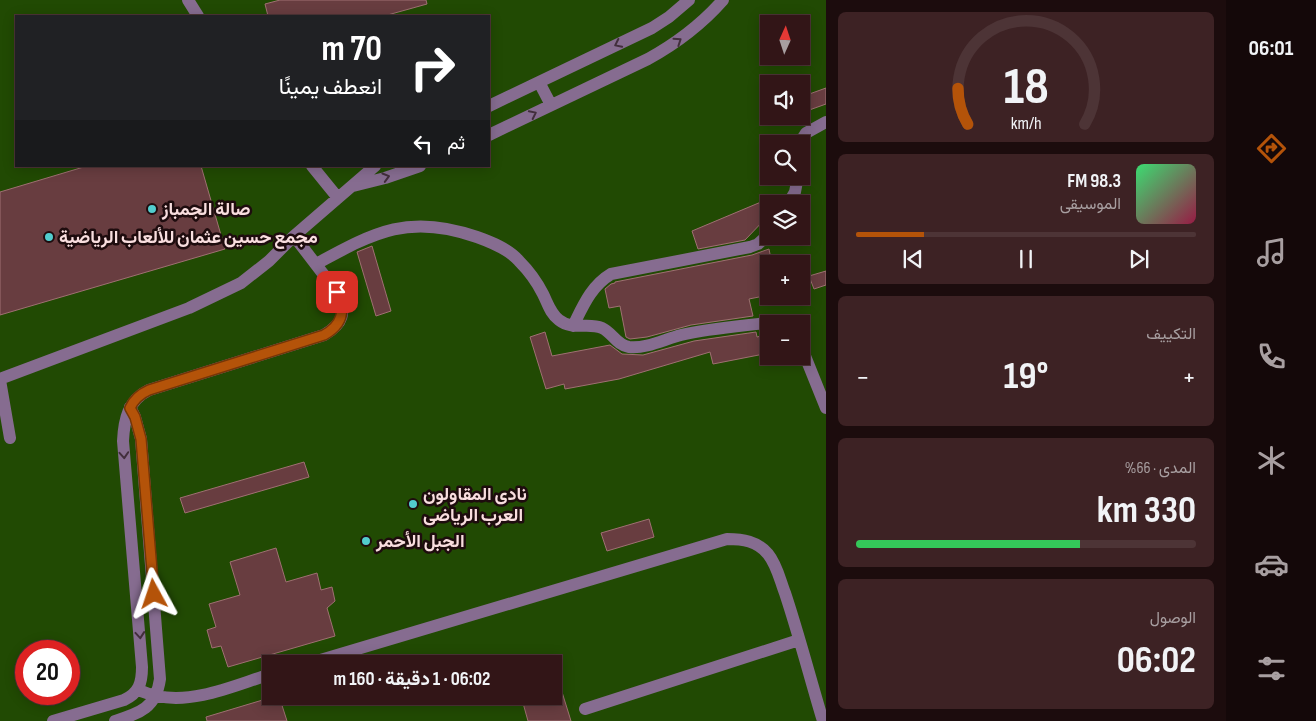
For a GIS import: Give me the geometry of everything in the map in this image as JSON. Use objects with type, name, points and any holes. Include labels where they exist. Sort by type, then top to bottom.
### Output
[{"type":"lane","points":[[188,0],[197,15]]},
{"type":"lane","points":[[490,106],[652,28],[689,0]]},
{"type":"lane","points":[[490,135],[648,59],[700,24],[723,0]]},
{"type":"lane","points":[[539,82],[551,105]]},
{"type":"lane","points":[[805,135],[826,122]]},
{"type":"lane","points":[[313,167],[338,198]]},
{"type":"lane","points":[[10,438],[0,379],[190,308],[241,283],[269,261],[294,236],[374,167]]},
{"type":"lane","points":[[351,186],[385,178],[417,167]]},
{"type":"lane","points":[[316,264],[367,237],[394,228],[424,226],[448,228],[488,241],[517,258],[533,278],[553,314],[559,320],[573,326],[601,327],[622,345],[638,347],[682,335],[760,324]]},
{"type":"lane","points":[[53,721],[124,700],[138,690],[141,682],[142,667],[124,450],[124,430],[130,408],[137,397],[149,390],[324,335],[333,330],[340,322],[343,312],[342,302],[337,292],[294,236]]},
{"type":"lane","points":[[573,326],[590,293],[596,285],[611,274],[750,246],[760,242]]},
{"type":"lane","points":[[809,365],[826,408]]},
{"type":"lane","points":[[115,721],[137,714],[152,703],[159,685],[160,670],[141,439],[137,423],[130,408]]},
{"type":"lane","points":[[337,655],[727,539],[738,539],[750,541],[760,546],[774,564],[823,721]]},
{"type":"lane","points":[[585,709],[799,640]]},
{"type":"lane","points":[[138,690],[156,696],[180,697],[203,694],[262,677]]},
{"type":"green space","name":"نادى المقاولون العرب الرياضى","points":[[0,0],[826,0],[826,721],[0,721]]},
{"type":"building","points":[[280,0],[426,0],[427,4],[388,15],[268,15],[265,4]]},
{"type":"building","points":[[826,88],[826,104],[810,110],[810,94]]},
{"type":"building","points":[[84,167],[201,167],[225,249],[0,315],[0,192]]},
{"type":"building","points":[[760,202],[760,224],[745,240],[698,249],[692,231]]},
{"type":"building","points":[[372,246],[391,311],[376,316],[357,252]]},
{"type":"building","points":[[769,249],[770,255],[760,255],[760,297],[749,299],[753,316],[691,325],[647,337],[630,339],[626,337],[620,306],[609,308],[605,289],[615,282],[752,255]]},
{"type":"building","points":[[826,271],[826,285],[814,289],[810,276]]},
{"type":"building","points":[[545,332],[552,356],[610,345],[622,354],[643,355],[694,341],[756,332],[757,337],[760,336],[760,355],[713,364],[710,352],[619,379],[565,389],[564,384],[546,389],[530,337]]},
{"type":"building","points":[[304,462],[309,477],[185,513],[180,498]]},
{"type":"building","points":[[649,519],[654,537],[607,551],[601,533]]},
{"type":"building","points":[[276,548],[286,582],[317,573],[321,590],[332,587],[335,601],[327,608],[335,636],[269,655],[262,655],[262,657],[228,667],[221,646],[212,648],[207,630],[216,627],[209,604],[240,595],[230,562]]},
{"type":"building","points":[[562,692],[571,721],[528,721],[524,705],[562,705]]},
{"type":"building","points":[[262,700],[262,705],[282,705],[287,721],[207,721],[206,717]]},
{"type":"place","name":"صالة الجمباز","points":[[152,209]]},
{"type":"place","name":"مجمع حسين عثمان للألعاب الرياضية","points":[[49,237]]},
{"type":"place","name":"نادى المقاولون العرب الرياضى","points":[[413,504]]},
{"type":"place","name":"الجبل الأحمر","points":[[366,541]]},
{"type":"route","points":[[154,594],[141,439],[139,428],[130,408],[133,402],[137,397],[149,390],[324,335],[333,330],[340,322],[343,312],[342,302],[337,292]]}]
